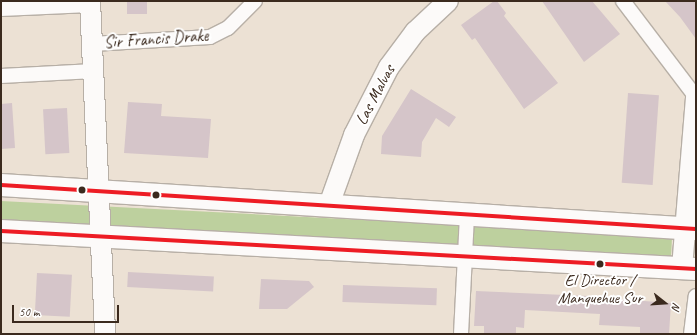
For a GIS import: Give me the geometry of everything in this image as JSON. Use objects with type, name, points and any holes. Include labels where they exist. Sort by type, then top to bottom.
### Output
[{"type":"main road","points":[[1,185],[691,228]]},
{"type":"main road","points":[[1,231],[102,238],[689,268]]},
{"type":"street","name":"Sir Francis Drake","points":[[92,44],[210,37],[228,28],[256,1]]},
{"type":"street","name":"Las Malvas","points":[[329,205],[354,135],[389,67],[415,32],[447,1]]},
{"type":"street","points":[[623,1],[696,97],[689,268]]},
{"type":"street","points":[[1,9],[90,3],[98,190],[102,238],[105,334]]},
{"type":"street","points":[[1,76],[94,71]]},
{"type":"street","points":[[461,334],[467,214]]},
{"type":"street","points":[[691,334],[696,296]]},
{"type":"green space","points":[[1,201],[672,236],[671,256],[1,221]]},
{"type":"building","points":[[127,1],[147,1],[147,14],[127,14]]},
{"type":"building","points":[[494,1],[497,1],[506,13],[504,16],[558,83],[524,109],[475,38],[472,40],[461,25]]},
{"type":"building","points":[[542,1],[592,1],[620,34],[584,62]]},
{"type":"building","points":[[665,1],[696,1],[696,39],[680,17]]},
{"type":"building","points":[[411,89],[456,117],[449,127],[436,118],[422,142],[421,157],[381,154],[382,136]]},
{"type":"building","points":[[628,93],[659,95],[653,185],[622,183]]},
{"type":"building","points":[[128,102],[162,104],[161,116],[211,119],[208,158],[124,153]]},
{"type":"building","points":[[12,103],[15,148],[1,149],[1,104]]},
{"type":"building","points":[[67,108],[69,153],[45,154],[43,109]]},
{"type":"building","points":[[128,272],[214,277],[213,291],[127,287]]},
{"type":"building","points":[[37,273],[72,275],[70,317],[35,315]]},
{"type":"building","points":[[261,279],[309,281],[314,287],[287,309],[259,309]]},
{"type":"building","points":[[343,285],[437,288],[436,305],[342,302]]},
{"type":"building","points":[[476,291],[588,296],[591,302],[617,304],[617,299],[671,303],[669,334],[640,334],[640,327],[599,325],[600,314],[525,310],[524,328],[516,327],[516,334],[484,334],[484,326],[474,326]]},
{"type":"transit line","points":[[1,185],[696,229]]},
{"type":"transit line","points":[[1,231],[696,269]]},
{"type":"place","name":"El Director / Manquehue Sur","points":[[600,264]]}]
